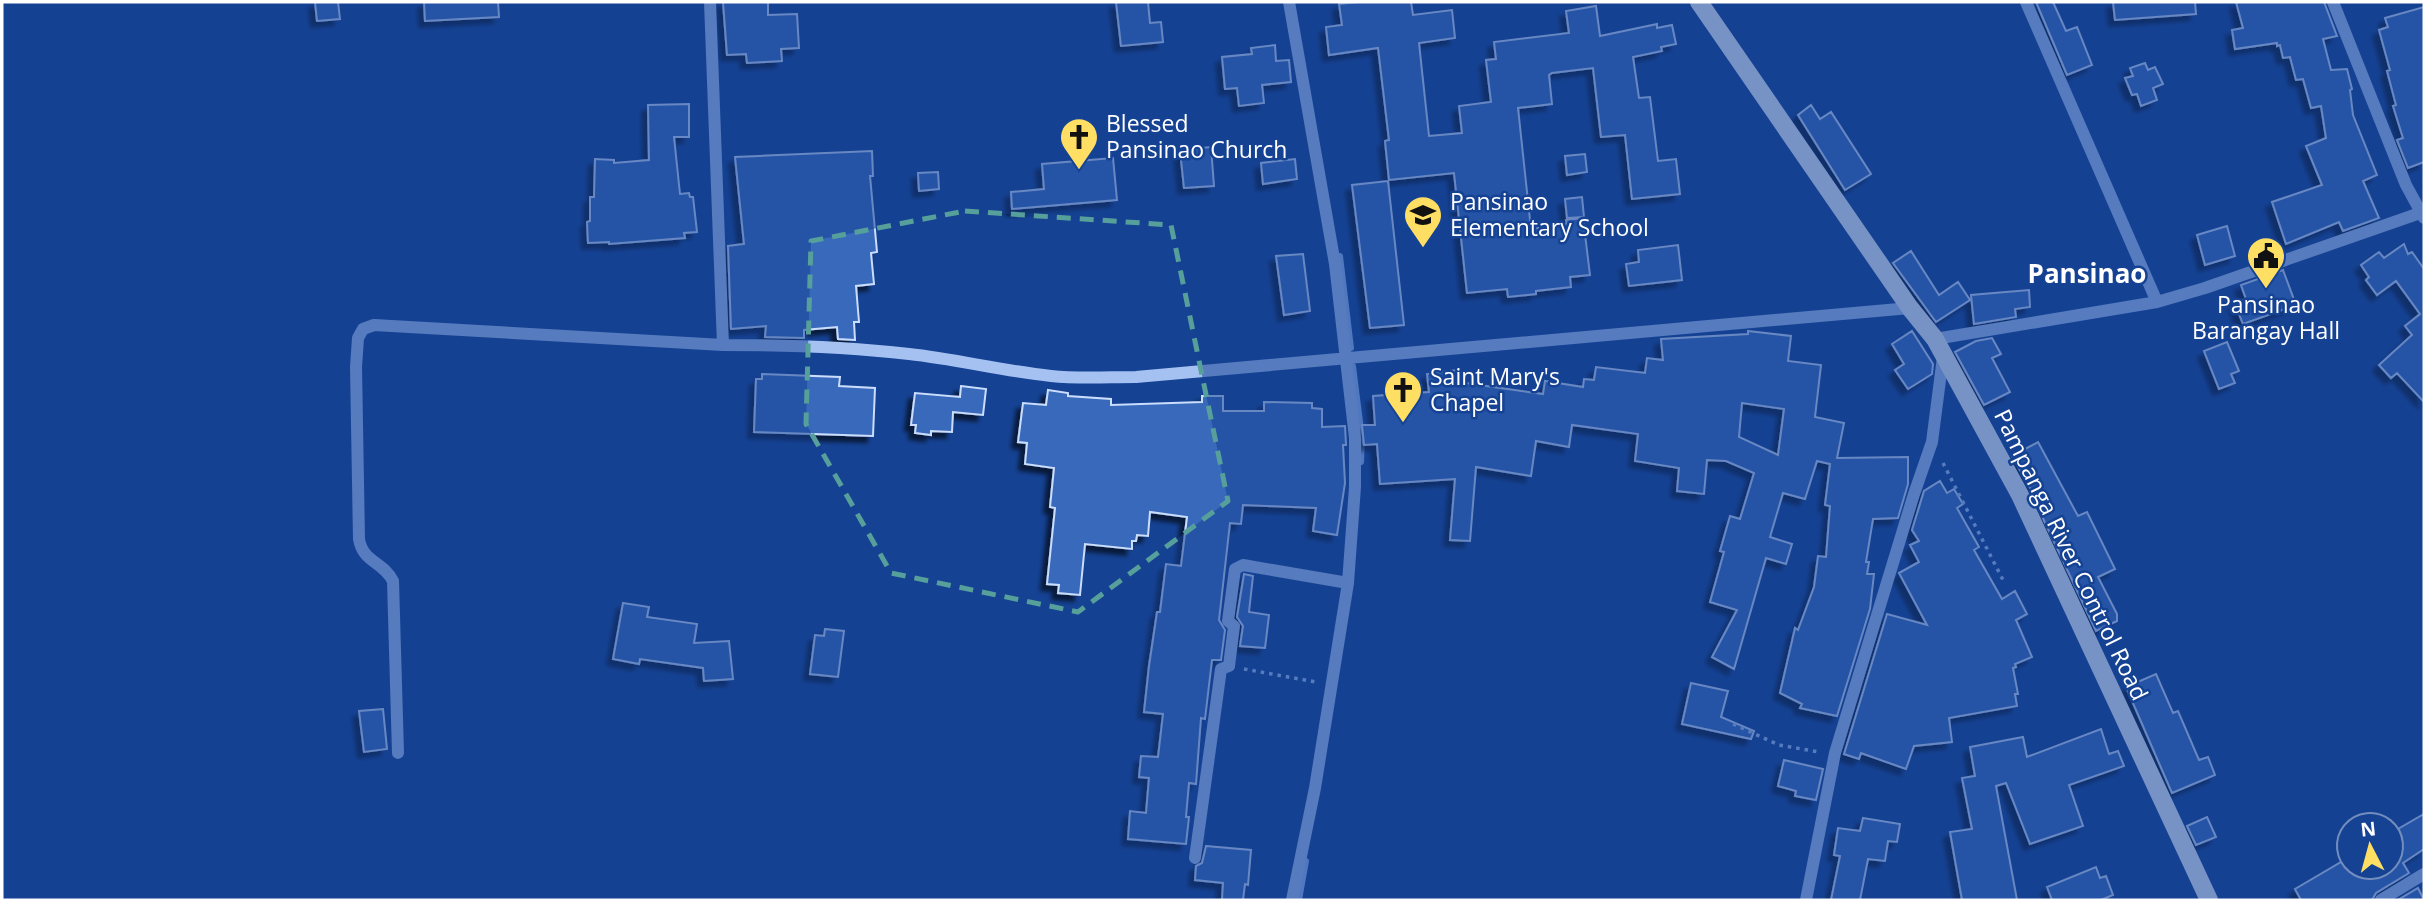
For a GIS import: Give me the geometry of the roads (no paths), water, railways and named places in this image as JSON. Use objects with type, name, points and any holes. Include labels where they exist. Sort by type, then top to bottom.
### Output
[{"type":"main road","name":"Pampanga River Control Road","points":[[1699,2],[1934,339],[2020,495],[2209,900]]},
{"type":"street","points":[[710,2],[723,345]]},
{"type":"street","points":[[1289,2],[1335,264],[1355,438],[1355,487],[1348,583],[1315,788],[1292,900]]},
{"type":"street","points":[[2026,2],[2157,302]]},
{"type":"street","points":[[1934,339],[2157,302],[2422,215],[2406,185],[2333,2]]},
{"type":"street","points":[[398,752],[393,581],[382,566],[365,556],[359,540],[355,367],[358,338],[363,329],[374,325],[723,345],[868,350],[1077,378],[1136,377],[1910,308]]},
{"type":"street","points":[[1806,900],[1835,753],[1932,442],[1943,357]]},
{"type":"street","points":[[1195,858],[1222,669],[1229,666],[1234,626],[1228,621],[1235,569],[1243,565],[1348,583]]},
{"type":"street","points":[[2381,900],[2424,874]]},
{"type":"waterway","points":[[1340,256],[1351,348]]},
{"type":"waterway","points":[[1353,366],[1362,438],[1361,462]]},
{"type":"waterway","points":[[1299,900],[1306,861]]},
{"type":"place","name":"Blessed Pansinao Church","points":[[1079,171]]},
{"type":"place","name":"Pansinao Elementary School","points":[[1423,249]]},
{"type":"place","name":"Pansinao Barangay Hall","points":[[2266,290]]},
{"type":"place","name":"Saint Mary's Chapel","points":[[1403,424]]},
{"type":"district","name":"Pansinao","points":[[2087,274]]}]
